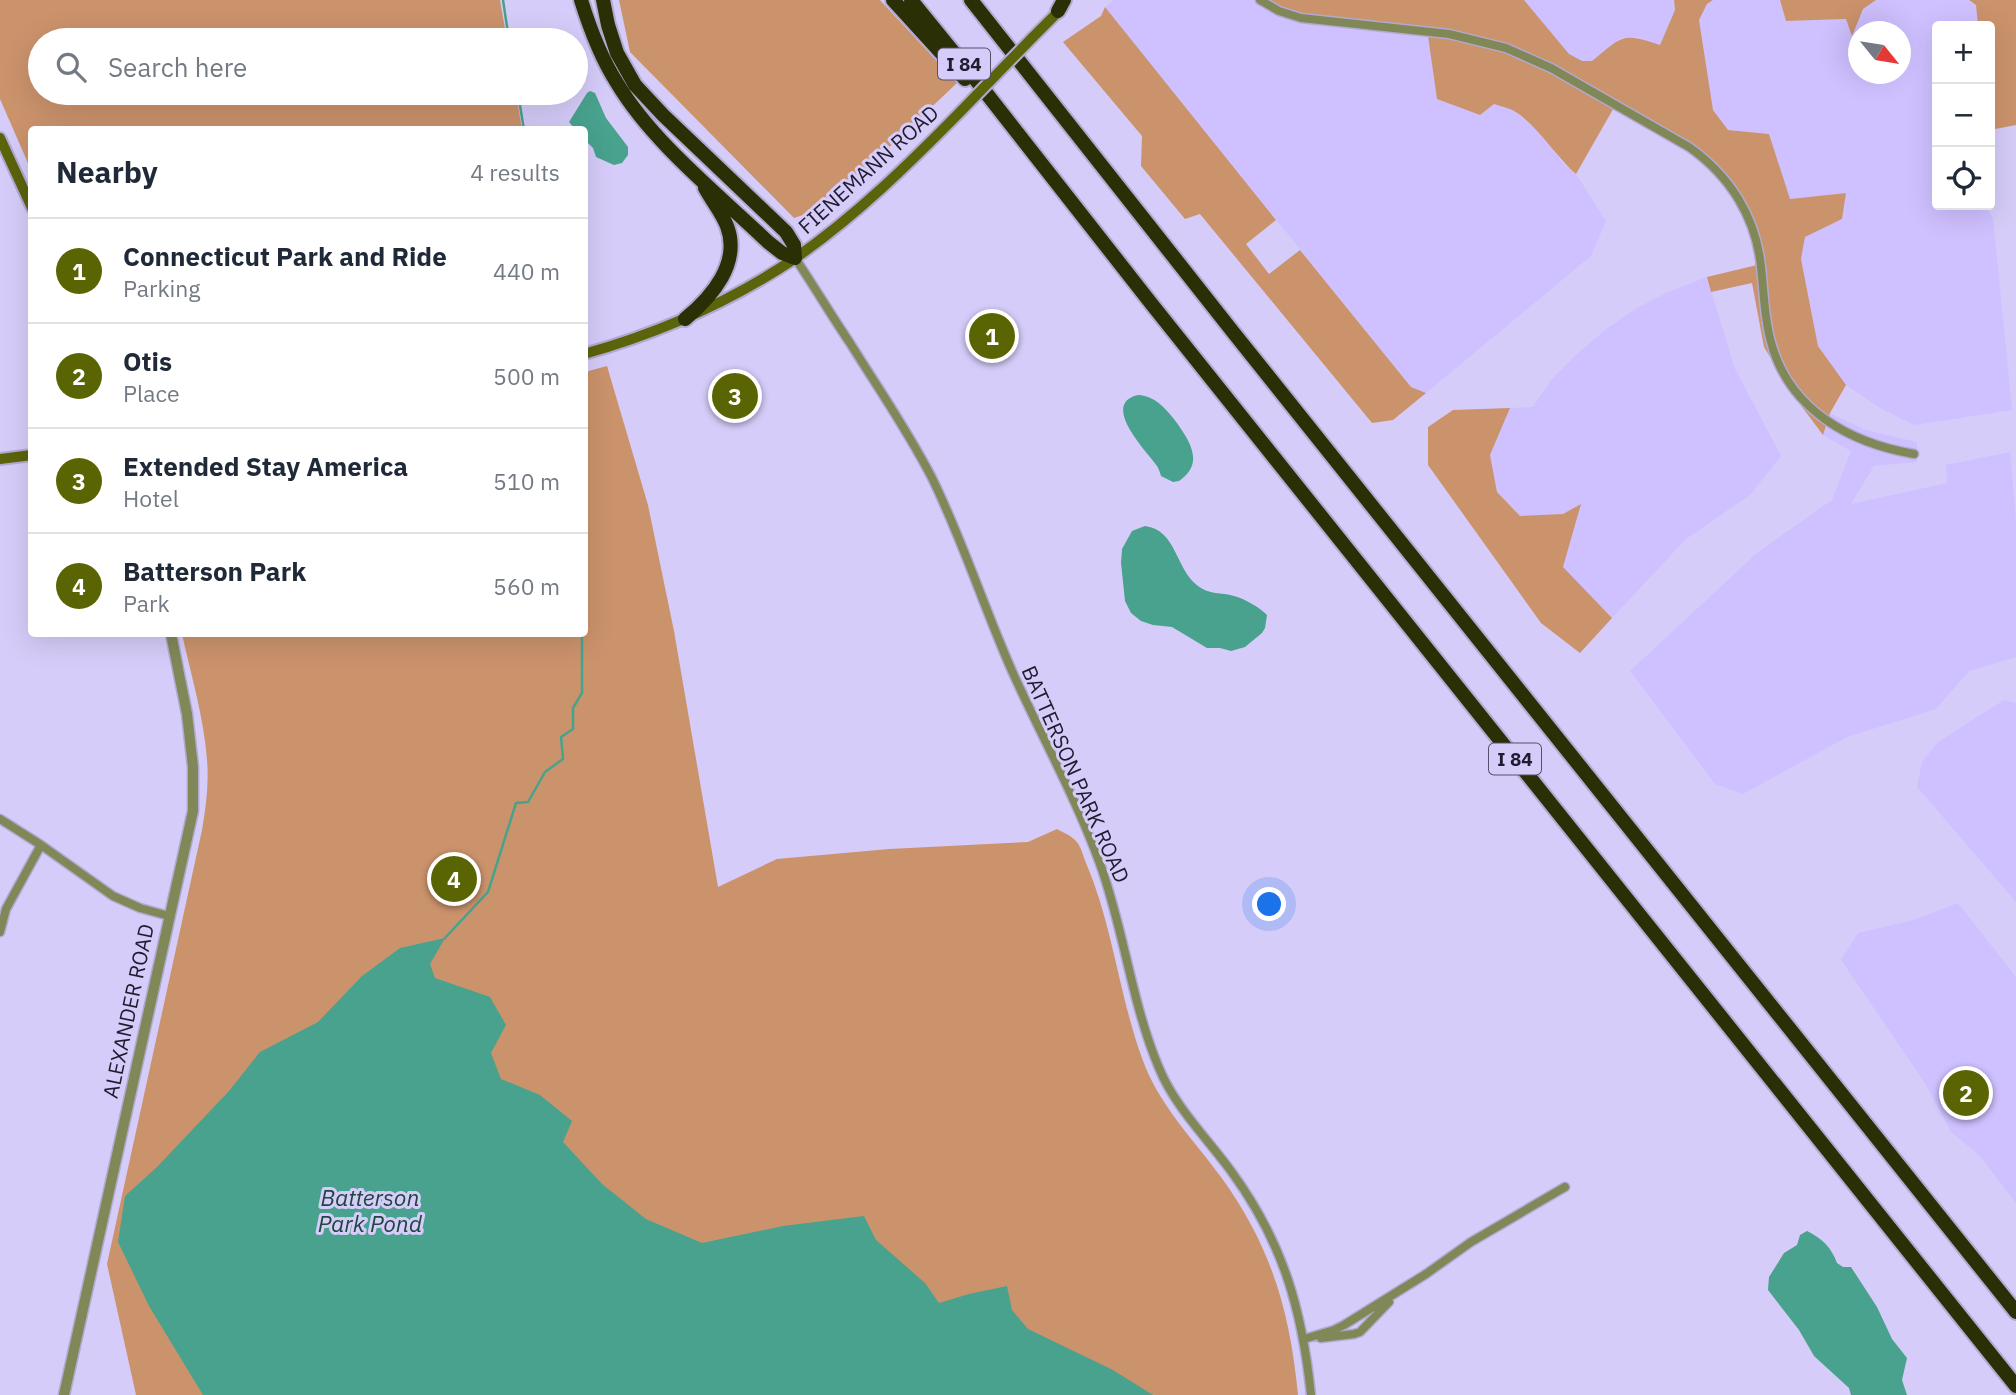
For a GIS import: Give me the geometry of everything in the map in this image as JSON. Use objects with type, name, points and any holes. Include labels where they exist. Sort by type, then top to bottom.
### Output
[{"type":"highway","points":[[581,0],[602,55],[624,95],[649,128],[778,250],[795,258],[794,245],[786,232],[663,116],[635,85],[617,53],[603,0]]},
{"type":"highway","points":[[893,0],[981,97],[1015,130]]},
{"type":"highway","name":"I 84","points":[[911,0],[2016,1386]]},
{"type":"highway","name":"I 84","points":[[971,0],[2016,1311]]},
{"type":"highway","points":[[685,319],[717,286],[730,255],[727,225],[700,178]]},
{"type":"main road","name":"FIENEMANN ROAD","points":[[588,353],[642,337],[685,319],[742,290],[795,258],[864,204],[915,158],[1064,4]]},
{"type":"main road","points":[[0,138],[28,199]]},
{"type":"main road","points":[[0,458],[28,455]]},
{"type":"street","points":[[1260,0],[1279,11],[1301,18],[1449,34],[1506,48],[1551,68],[1689,146],[1703,156],[1726,181],[1744,206],[1761,264],[1771,344],[1792,386],[1822,418],[1849,435],[1886,449],[1914,454]]},
{"type":"street","name":"BATTERSON PARK ROAD","points":[[795,258],[904,427],[932,479],[961,543],[1004,654],[1100,864],[1117,917],[1146,1032],[1161,1073],[1171,1092],[1232,1172],[1272,1238],[1293,1290],[1304,1339],[1311,1395]]},
{"type":"street","name":"ALEXANDER ROAD","points":[[64,1395],[192,811],[193,767],[187,714],[172,637]]},
{"type":"street","points":[[0,820],[41,845],[113,896],[140,908],[169,916]]},
{"type":"street","points":[[0,932],[6,909],[41,845]]},
{"type":"street","points":[[1304,1339],[1344,1325],[1471,1242],[1565,1187]]},
{"type":"street","points":[[1304,1339],[1338,1337],[1360,1332],[1411,1283]]},
{"type":"shaded area","points":[[0,0],[500,0],[505,28],[28,28],[28,105],[518,105],[522,126],[28,126],[28,163],[0,99]]},
{"type":"shaded area","points":[[619,0],[880,0],[957,83],[826,207],[794,218],[630,52]]},
{"type":"shaded area","points":[[1113,0],[1262,0],[1427,29],[1494,104],[1512,109],[1539,132],[1563,163],[1576,174],[1606,221],[1591,256],[1426,393],[1411,387],[1105,7]]},
{"type":"shaded area","points":[[1262,0],[1524,0],[1569,54],[1582,61],[1592,61],[1623,39],[1637,38],[1660,45],[1675,10],[1674,0],[1713,0],[1707,4],[1699,20],[1713,110],[1728,130],[1769,134],[1790,199],[1846,193],[1842,219],[1805,237],[1801,259],[1818,346],[1846,385],[1830,413],[1823,435],[1793,395],[1764,347],[1752,283],[1711,292],[1707,277],[1761,264],[1750,220],[1715,168],[1616,104],[1576,174],[1536,129],[1510,109],[1494,104],[1480,115],[1437,99],[1427,29],[1295,14]]},
{"type":"shaded area","points":[[1524,0],[1674,0],[1675,10],[1660,45],[1636,37],[1621,38],[1592,61],[1582,61],[1569,55]]},
{"type":"shaded area","points":[[1713,0],[1780,0],[1786,21],[1847,19],[1848,84],[1911,84],[1911,21],[1858,21],[1863,9],[1876,0],[1969,0],[1976,4],[1978,21],[1932,21],[1932,210],[1989,210],[1993,218],[2012,410],[1914,425],[1880,408],[1846,385],[1818,346],[1801,259],[1805,237],[1842,219],[1846,193],[1790,199],[1769,134],[1727,130],[1713,110],[1698,19],[1707,4]]},
{"type":"shaded area","points":[[1780,0],[1876,0],[1863,9],[1858,21],[1848,21],[1848,25],[1846,19],[1786,21]]},
{"type":"shaded area","points":[[1969,0],[2016,0],[2016,125],[1995,129],[1995,21],[1978,21],[1976,5]]},
{"type":"shaded area","points":[[1105,7],[1276,220],[1246,244],[1269,274],[1300,250],[1411,387],[1426,393],[1393,420],[1372,423],[1200,214],[1185,219],[1141,166],[1142,136],[1063,42],[1101,16]]},
{"type":"shaded area","points":[[1707,277],[1735,369],[1781,456],[1750,495],[1686,539],[1612,618],[1563,567],[1580,505],[1563,514],[1520,516],[1497,492],[1490,455],[1510,408],[1533,407],[1551,380],[1605,330],[1635,309],[1668,292]]},
{"type":"shaded area","points":[[607,366],[648,505],[674,631],[718,887],[777,859],[889,849],[1028,842],[1057,829],[1073,838],[1080,848],[1103,911],[1127,1010],[1149,1075],[1167,1106],[1238,1203],[1265,1254],[1290,1335],[1298,1395],[136,1395],[107,1264],[206,804],[208,778],[205,744],[183,637],[588,637],[588,371]]},
{"type":"shaded area","points":[[1510,408],[1490,455],[1497,492],[1520,516],[1563,514],[1581,504],[1563,567],[1612,618],[1580,653],[1541,623],[1428,465],[1428,427],[1453,410]]},
{"type":"shaded area","points":[[1830,413],[1866,430],[1917,442],[1917,462],[1874,466],[1851,504],[1947,483],[1946,465],[2010,452],[2016,522],[2016,657],[1969,671],[1936,709],[1847,737],[1743,794],[1715,784],[1630,671],[1758,552],[1832,500],[1851,451],[1823,435]]},
{"type":"shaded area","points":[[2004,700],[2016,703],[2016,902],[1917,787],[1922,762],[1938,742]]},
{"type":"shaded area","points":[[1958,903],[2016,977],[2016,1203],[1979,1155],[1951,1132],[1925,1083],[1841,960],[1858,933],[1910,921]]},
{"type":"water","points":[[588,92],[595,93],[606,118],[628,147],[628,155],[622,163],[614,165],[596,157],[588,143],[588,126],[572,126],[569,122],[580,105],[588,105]]},
{"type":"water","points":[[1138,395],[1156,401],[1187,438],[1193,460],[1187,474],[1179,481],[1173,482],[1161,476],[1157,466],[1130,429],[1123,408],[1127,400]]},
{"type":"water","points":[[1145,526],[1164,535],[1190,579],[1202,589],[1238,597],[1264,612],[1267,615],[1262,633],[1245,647],[1231,651],[1207,648],[1172,627],[1141,621],[1131,613],[1125,601],[1122,549],[1132,531]]},
{"type":"water","name":"Batterson Park Pond","points":[[445,938],[430,964],[435,978],[490,997],[506,1025],[491,1053],[501,1079],[540,1095],[572,1121],[563,1142],[602,1184],[646,1219],[702,1243],[783,1226],[864,1216],[876,1240],[925,1283],[939,1303],[1007,1286],[1012,1310],[1028,1329],[1113,1370],[1153,1395],[203,1395],[149,1306],[118,1242],[125,1196],[157,1167],[229,1091],[260,1052],[318,1022],[362,976],[400,948]]},
{"type":"water","points":[[1807,1231],[1826,1244],[1837,1263],[1843,1267],[1851,1267],[1877,1307],[1892,1339],[1907,1358],[1902,1380],[1907,1395],[1851,1395],[1849,1388],[1814,1356],[1799,1330],[1768,1290],[1769,1277],[1784,1253],[1797,1245],[1800,1235]]},
{"type":"waterway","points":[[503,0],[507,28]]},
{"type":"waterway","points":[[520,105],[523,126]]},
{"type":"waterway","points":[[444,939],[488,892],[516,803],[528,802],[545,772],[563,759],[561,737],[573,729],[573,708],[582,693],[582,637]]},
{"type":"place","name":"Connecticut Park and Ride","points":[[992,336]]},
{"type":"place","name":"Extended Stay America","points":[[735,396]]},
{"type":"place","name":"Batterson Park","points":[[454,879]]},
{"type":"place","name":"Otis","points":[[1966,1093]]}]
